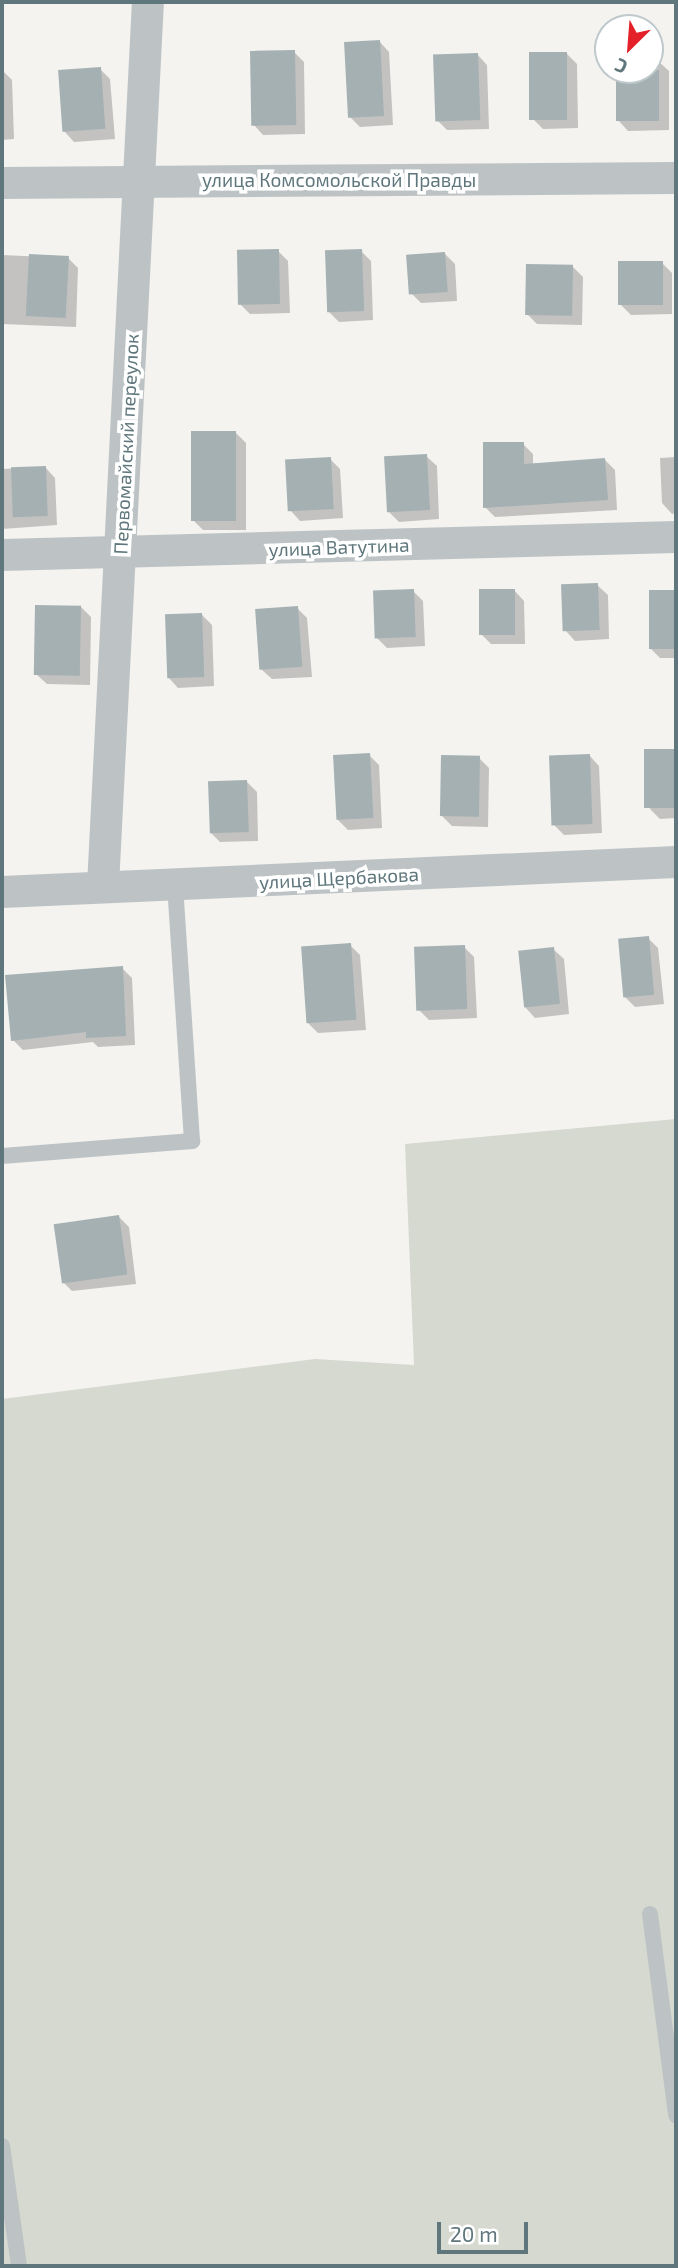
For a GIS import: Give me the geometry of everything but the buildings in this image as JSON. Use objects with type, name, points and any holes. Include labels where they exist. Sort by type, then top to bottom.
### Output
[{"type":"street","name":"Первомайский переулок","points":[[103,886],[148,2]]},
{"type":"street","name":"улица Комсомольской Правды","points":[[2,183],[676,178]]},
{"type":"street","name":"улица Ватутина","points":[[2,555],[676,537]]},
{"type":"street","name":"улица Щербакова","points":[[2,892],[676,862]]},
{"type":"lane","points":[[2,1156],[192,1141],[175,885]]},
{"type":"lane","points":[[650,1914],[676,2115]]},
{"type":"lane","points":[[2,2146],[19,2266]]},
{"type":"shaded area","points":[[676,1119],[676,2266],[2,2266],[2,1399],[315,1359],[414,1365],[405,1144]]}]
